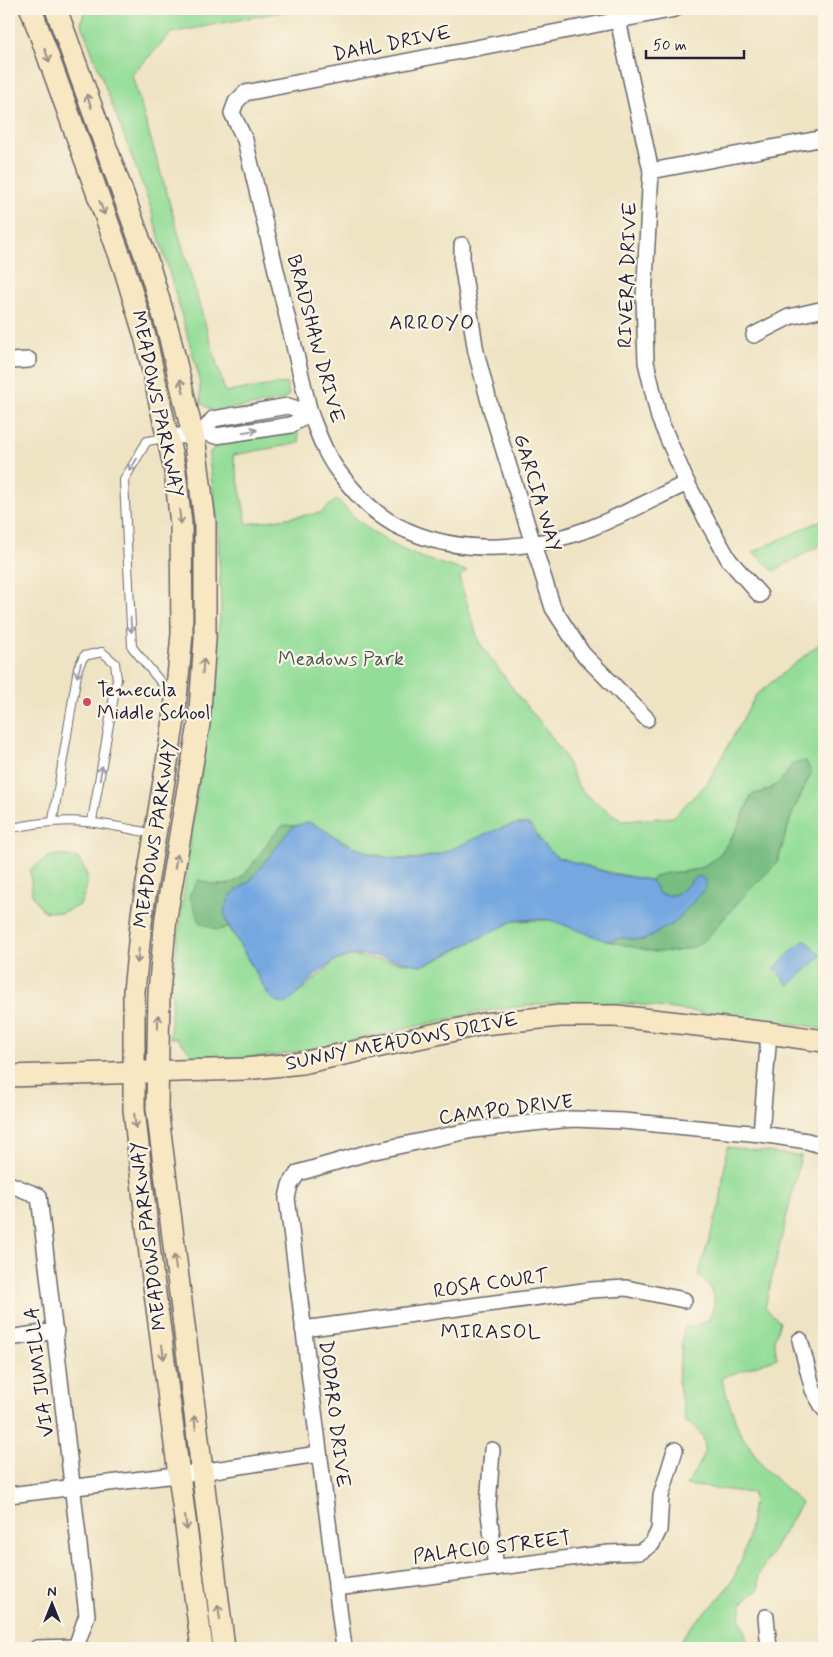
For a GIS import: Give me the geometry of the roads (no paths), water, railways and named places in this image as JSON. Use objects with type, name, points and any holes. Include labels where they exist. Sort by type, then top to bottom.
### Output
[{"type":"main road","name":"MEADOWS PARKWAY","points":[[31,9],[125,270],[146,340],[175,471],[181,524],[182,634],[176,701],[142,914],[134,991],[134,1109],[202,1648]]},
{"type":"main road","name":"MEADOWS PARKWAY","points":[[56,9],[148,262],[198,433],[199,468],[205,522],[205,639],[198,724],[166,917],[159,992],[158,1071],[160,1137],[200,1472],[224,1648]]},
{"type":"main road","name":"SUNNY MEADOWS DRIVE","points":[[9,1076],[245,1070],[302,1063],[484,1024],[560,1016],[616,1016],[824,1041]]},
{"type":"street","name":"DAHL DRIVE","points":[[236,102],[246,93],[293,82],[363,71],[675,9]]},
{"type":"street","name":"RIVERA DRIVE","points":[[618,20],[651,171],[644,298],[646,362],[659,418],[687,483],[729,560],[760,595]]},
{"type":"street","name":"BRADSHAW DRIVE","points":[[236,102],[232,113],[245,140],[310,413],[321,440],[337,470],[358,495],[405,530],[444,543],[476,547],[532,543],[554,539],[591,528],[687,483]]},
{"type":"street","points":[[651,171],[824,138]]},
{"type":"street","name":"GARCIA WAY","points":[[462,245],[462,263],[476,352],[491,409],[553,608],[582,653],[647,719]]},
{"type":"street","points":[[754,335],[789,317],[824,309]]},
{"type":"street","points":[[9,360],[29,360]]},
{"type":"street","points":[[168,438],[198,433],[213,419],[241,414],[288,406],[310,413]]},
{"type":"street","points":[[761,1134],[769,1033]]},
{"type":"street","name":"CAMPO DRIVE","points":[[290,1185],[298,1173],[370,1152],[473,1130],[572,1119],[606,1120],[761,1134],[807,1141],[824,1146]]},
{"type":"street","name":"VIA JUMILLA","points":[[9,1184],[39,1196],[74,1487],[87,1615],[76,1647],[37,1648]]},
{"type":"street","name":"DODARO DRIVE","points":[[290,1185],[287,1198],[302,1329],[344,1648]]},
{"type":"street","name":"ROSA COURT","points":[[302,1329],[608,1289],[626,1288],[684,1300]]},
{"type":"street","points":[[9,1338],[56,1331]]},
{"type":"street","points":[[800,1340],[813,1390],[824,1409]]},
{"type":"street","points":[[492,1450],[488,1506],[496,1568]]},
{"type":"street","name":"PALACIO STREET","points":[[336,1588],[609,1553],[640,1552],[652,1544],[659,1530],[661,1496],[675,1450]]},
{"type":"street","points":[[9,1495],[179,1475],[318,1454]]},
{"type":"street","points":[[766,1617],[769,1648]]},
{"type":"lane","points":[[168,438],[147,441],[124,480],[132,647],[176,701]]},
{"type":"lane","points":[[53,820],[78,668],[84,656],[102,652],[116,663],[118,679],[92,821]]},
{"type":"lane","points":[[9,829],[53,820],[92,821],[156,834]]},
{"type":"water","points":[[308,822],[362,851],[381,857],[410,860],[433,856],[504,827],[529,824],[541,842],[557,857],[611,874],[651,880],[659,894],[673,895],[678,893],[699,876],[706,880],[705,889],[674,923],[644,940],[621,938],[607,941],[550,920],[513,921],[422,965],[359,955],[342,958],[318,973],[286,1004],[278,1003],[269,996],[227,922],[224,911],[231,895],[251,880],[288,832],[295,826]]},
{"type":"water","points":[[805,939],[821,956],[789,985],[774,968]]},
{"type":"place","name":"Temecula Middle School","points":[[87,702]]},
{"type":"district","name":"ARROYO","points":[[432,323]]},
{"type":"district","name":"MIRASOL","points":[[491,1332]]},
{"type":"park label","name":"Meadows Park","points":[[341,659]]}]
